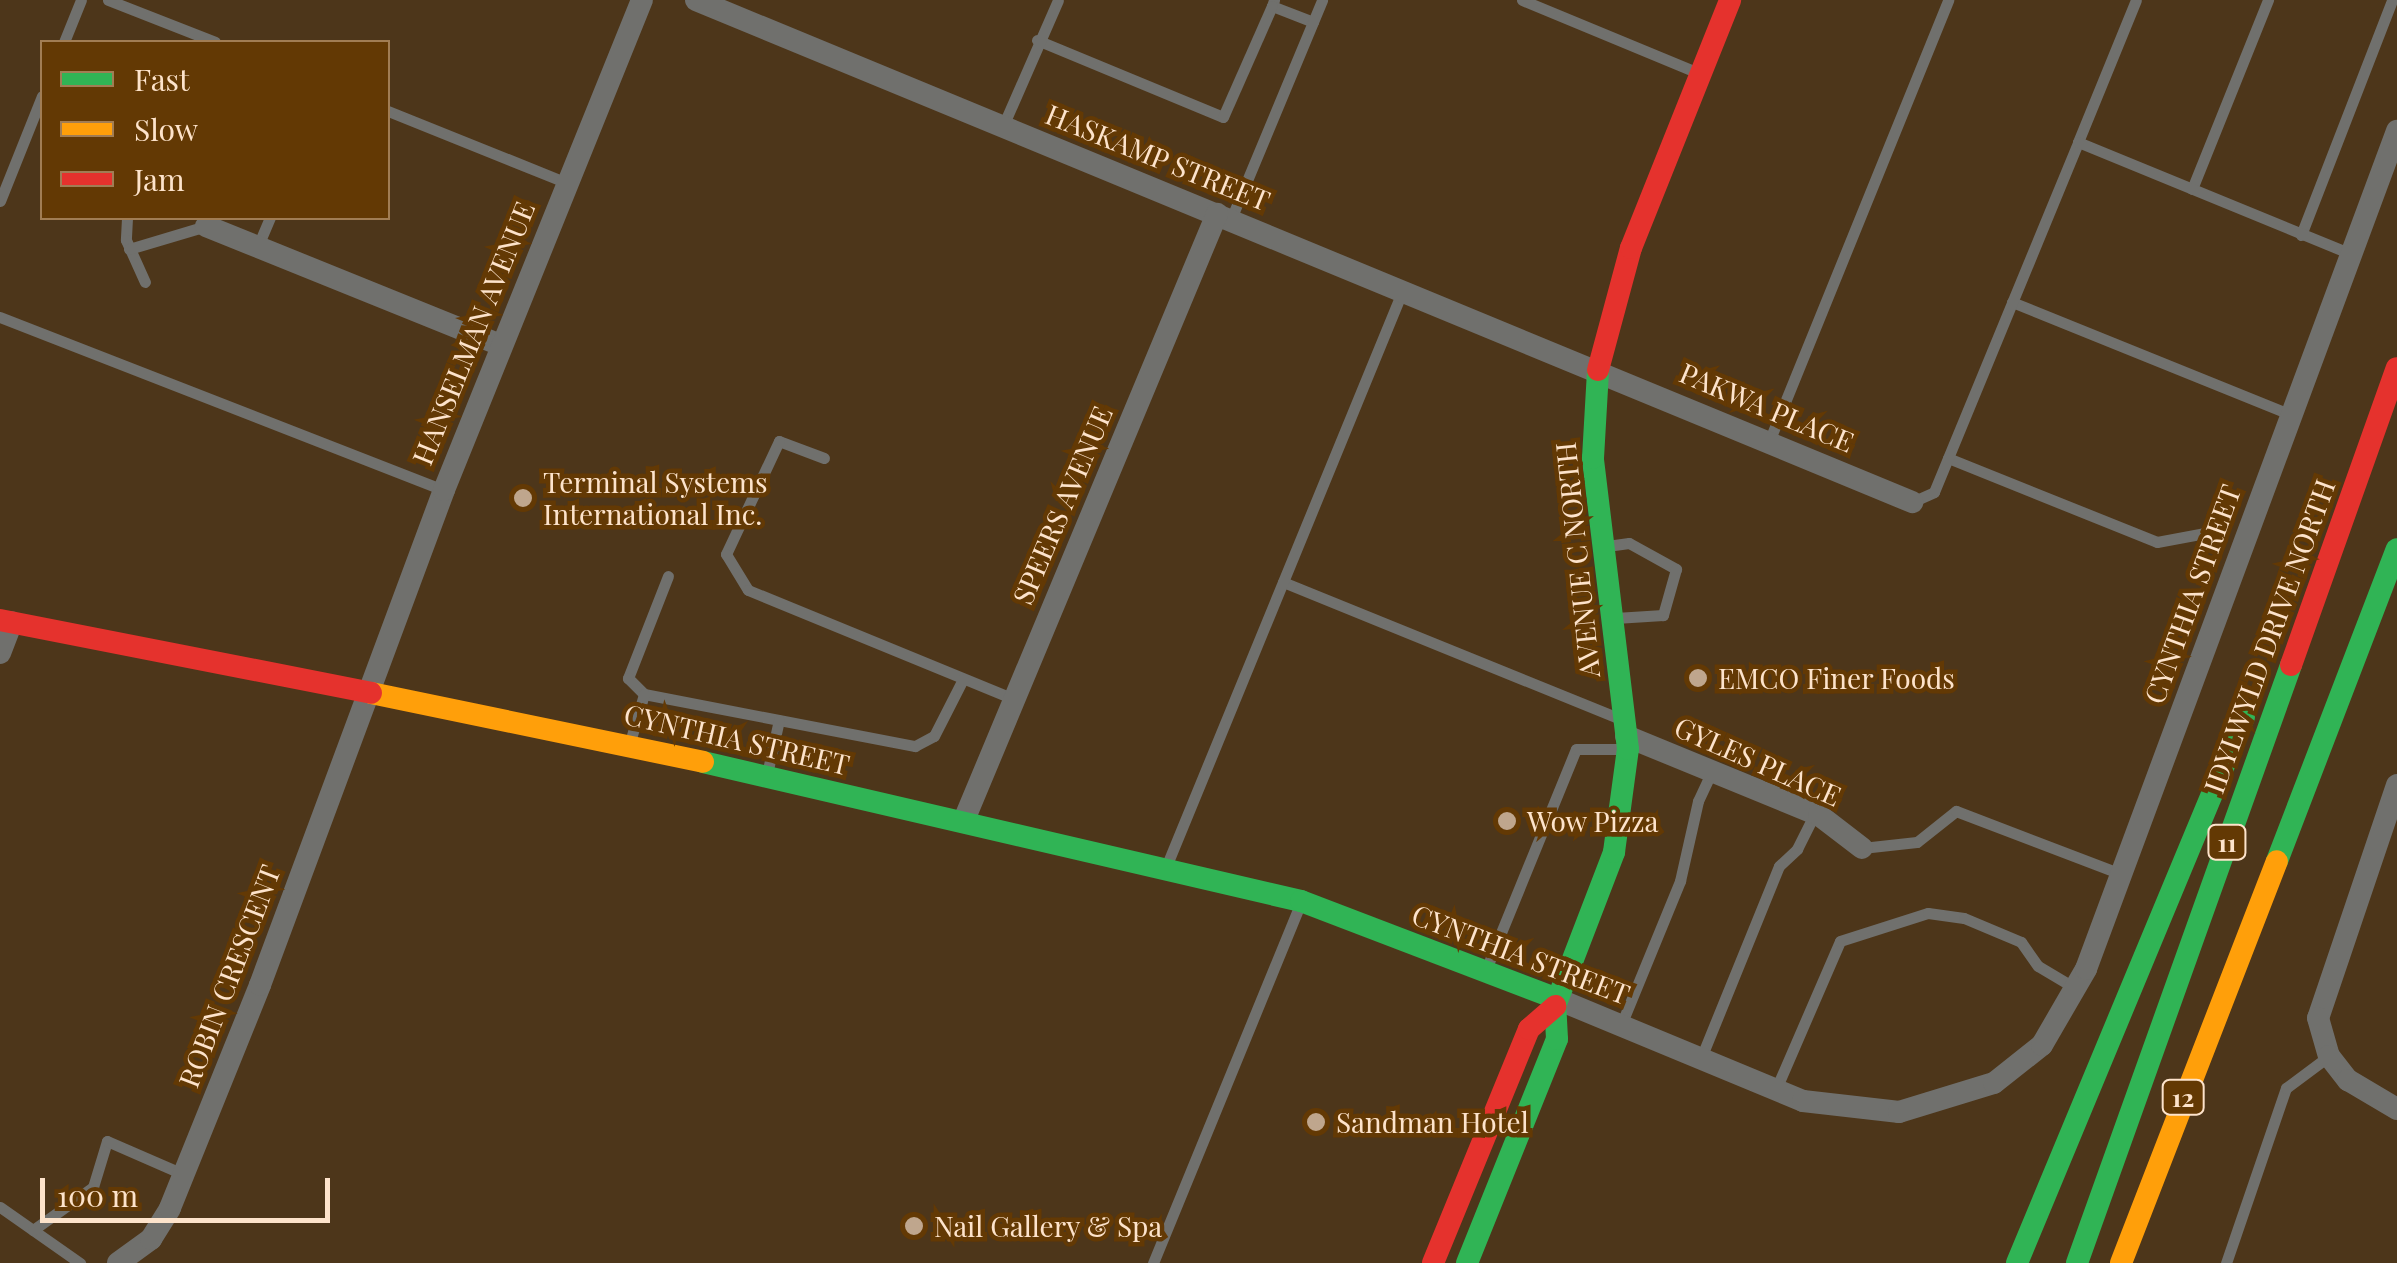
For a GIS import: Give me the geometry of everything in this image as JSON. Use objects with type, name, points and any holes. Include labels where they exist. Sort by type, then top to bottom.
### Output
[{"type":"main road","name":"AVENUE C NORTH","points":[[1467,1263],[1558,1039],[1556,1003],[1614,852],[1626,735],[1593,458],[1598,370],[1630,248],[1730,0]]},
{"type":"main road","name":"IDYLWYLD DRIVE NORTH","points":[[2076,1263],[2397,368]]},
{"type":"main road","points":[[2016,1263],[2326,515],[2377,420]]},
{"type":"main road","points":[[2177,1191],[2275,909],[2314,774],[2397,549]]},
{"type":"main road","name":"CYNTHIA STREET","points":[[6,621],[629,746],[1166,866],[1302,902],[1485,971],[1556,1003]]},
{"type":"main road","name":"12","points":[[2122,1263],[2245,932],[2314,774]]},
{"type":"main road","name":"AVENUE C NORTH","points":[[1433,1263],[1529,1028],[1556,1003]]},
{"type":"street","name":"HANSELMAN AVENUE","points":[[369,692],[501,344],[642,0]]},
{"type":"street","name":"HASKAMP STREET","points":[[696,0],[1598,370]]},
{"type":"street","name":"CYNTHIA STREET","points":[[1556,1003],[1621,1025],[1803,1101],[1900,1112],[1994,1083],[2042,1045],[2076,988],[2121,874],[2397,131]]},
{"type":"street","name":"SPEERS AVENUE","points":[[964,820],[1224,216]]},
{"type":"street","points":[[200,220],[258,248],[501,344]]},
{"type":"street","name":"PAKWA PLACE","points":[[1598,370],[1912,502]]},
{"type":"street","points":[[0,653],[6,621]]},
{"type":"street","name":"ROBIN CRESCENT","points":[[118,1263],[150,1239],[184,1174],[369,692]]},
{"type":"street","name":"GYLES PLACE","points":[[1626,735],[1815,813],[1862,848]]},
{"type":"street","points":[[2397,785],[2318,1018],[2328,1056],[2348,1080],[2397,1110]]},
{"type":"street","points":[[1474,1162],[1503,1173]]},
{"type":"lane","points":[[65,40],[82,0]]},
{"type":"lane","points":[[108,0],[210,40]]},
{"type":"lane","points":[[1003,126],[1036,40],[1058,0]]},
{"type":"lane","points":[[1224,216],[1322,0]]},
{"type":"lane","points":[[1522,0],[1700,74]]},
{"type":"lane","points":[[1770,440],[1948,0]]},
{"type":"lane","points":[[1912,502],[1934,492],[2136,0]]},
{"type":"lane","points":[[2192,189],[2268,0]]},
{"type":"lane","points":[[2302,235],[2392,0]]},
{"type":"lane","points":[[1036,40],[1223,117],[1273,3],[1313,22]]},
{"type":"lane","points":[[0,200],[40,101]]},
{"type":"lane","points":[[390,112],[565,182]]},
{"type":"lane","points":[[2078,142],[2351,254]]},
{"type":"lane","points":[[127,220],[129,249],[145,282]]},
{"type":"lane","points":[[129,249],[200,220]]},
{"type":"lane","points":[[258,248],[269,220]]},
{"type":"lane","points":[[1166,866],[1402,290]]},
{"type":"lane","points":[[2012,302],[2289,414]]},
{"type":"lane","points":[[0,317],[444,490]]},
{"type":"lane","points":[[824,458],[779,441],[726,554],[748,590],[1014,700]]},
{"type":"lane","points":[[1948,458],[2157,542],[2205,533]]},
{"type":"lane","points":[[1602,546],[1629,543],[1676,569],[1663,615],[1612,618]]},
{"type":"lane","points":[[668,576],[628,678],[644,694],[916,746],[934,736],[963,678]]},
{"type":"lane","points":[[1283,582],[1626,735]]},
{"type":"lane","points":[[629,746],[644,694]]},
{"type":"lane","points":[[767,777],[780,720]]},
{"type":"lane","points":[[1485,971],[1576,749],[1626,735]]},
{"type":"lane","points":[[1621,1025],[1680,881],[1698,801],[1712,771]]},
{"type":"lane","points":[[1862,848],[1917,842],[1956,810],[2121,874]]},
{"type":"lane","points":[[1701,1058],[1778,866],[1797,849],[1815,813]]},
{"type":"lane","points":[[1153,1263],[1302,902]]},
{"type":"lane","points":[[1776,1089],[1840,941],[1928,912],[1964,918],[2021,942],[2038,966],[2076,988]]},
{"type":"lane","points":[[2226,1263],[2286,1088],[2328,1056]]},
{"type":"lane","points":[[33,1230],[93,1187],[107,1141],[184,1174]]},
{"type":"lane","points":[[0,1207],[80,1263]]},
{"type":"lane","points":[[1998,1263],[2028,1235]]},
{"type":"traffic: fast","points":[[1467,1263],[1557,1039],[1555,1006],[1614,852],[1628,749],[1593,458],[1598,370]]},
{"type":"traffic: fast","points":[[2277,861],[2397,549]]},
{"type":"traffic: fast","points":[[2077,1263],[2291,665]]},
{"type":"traffic: fast","points":[[2017,1263],[2244,717]]},
{"type":"traffic: fast","points":[[703,762],[1301,901],[1557,999]]},
{"type":"traffic: slow","points":[[371,693],[703,762]]},
{"type":"traffic: slow","points":[[2121,1263],[2277,861]]},
{"type":"traffic: jam","points":[[1598,370],[1631,248],[1730,0]]},
{"type":"traffic: jam","points":[[2291,665],[2397,368]]},
{"type":"traffic: jam","points":[[0,620],[371,693]]},
{"type":"traffic: jam","points":[[1433,1263],[1529,1029],[1555,1006]]},
{"type":"place","name":"Terminal Systems International Inc.","points":[[523,498]]},
{"type":"place","name":"EMCO Finer Foods","points":[[1698,678]]},
{"type":"place","name":"Wow Pizza","points":[[1507,821]]},
{"type":"place","name":"Sandman Hotel","points":[[1316,1122]]},
{"type":"place","name":"Nail Gallery & Spa","points":[[914,1226]]}]
